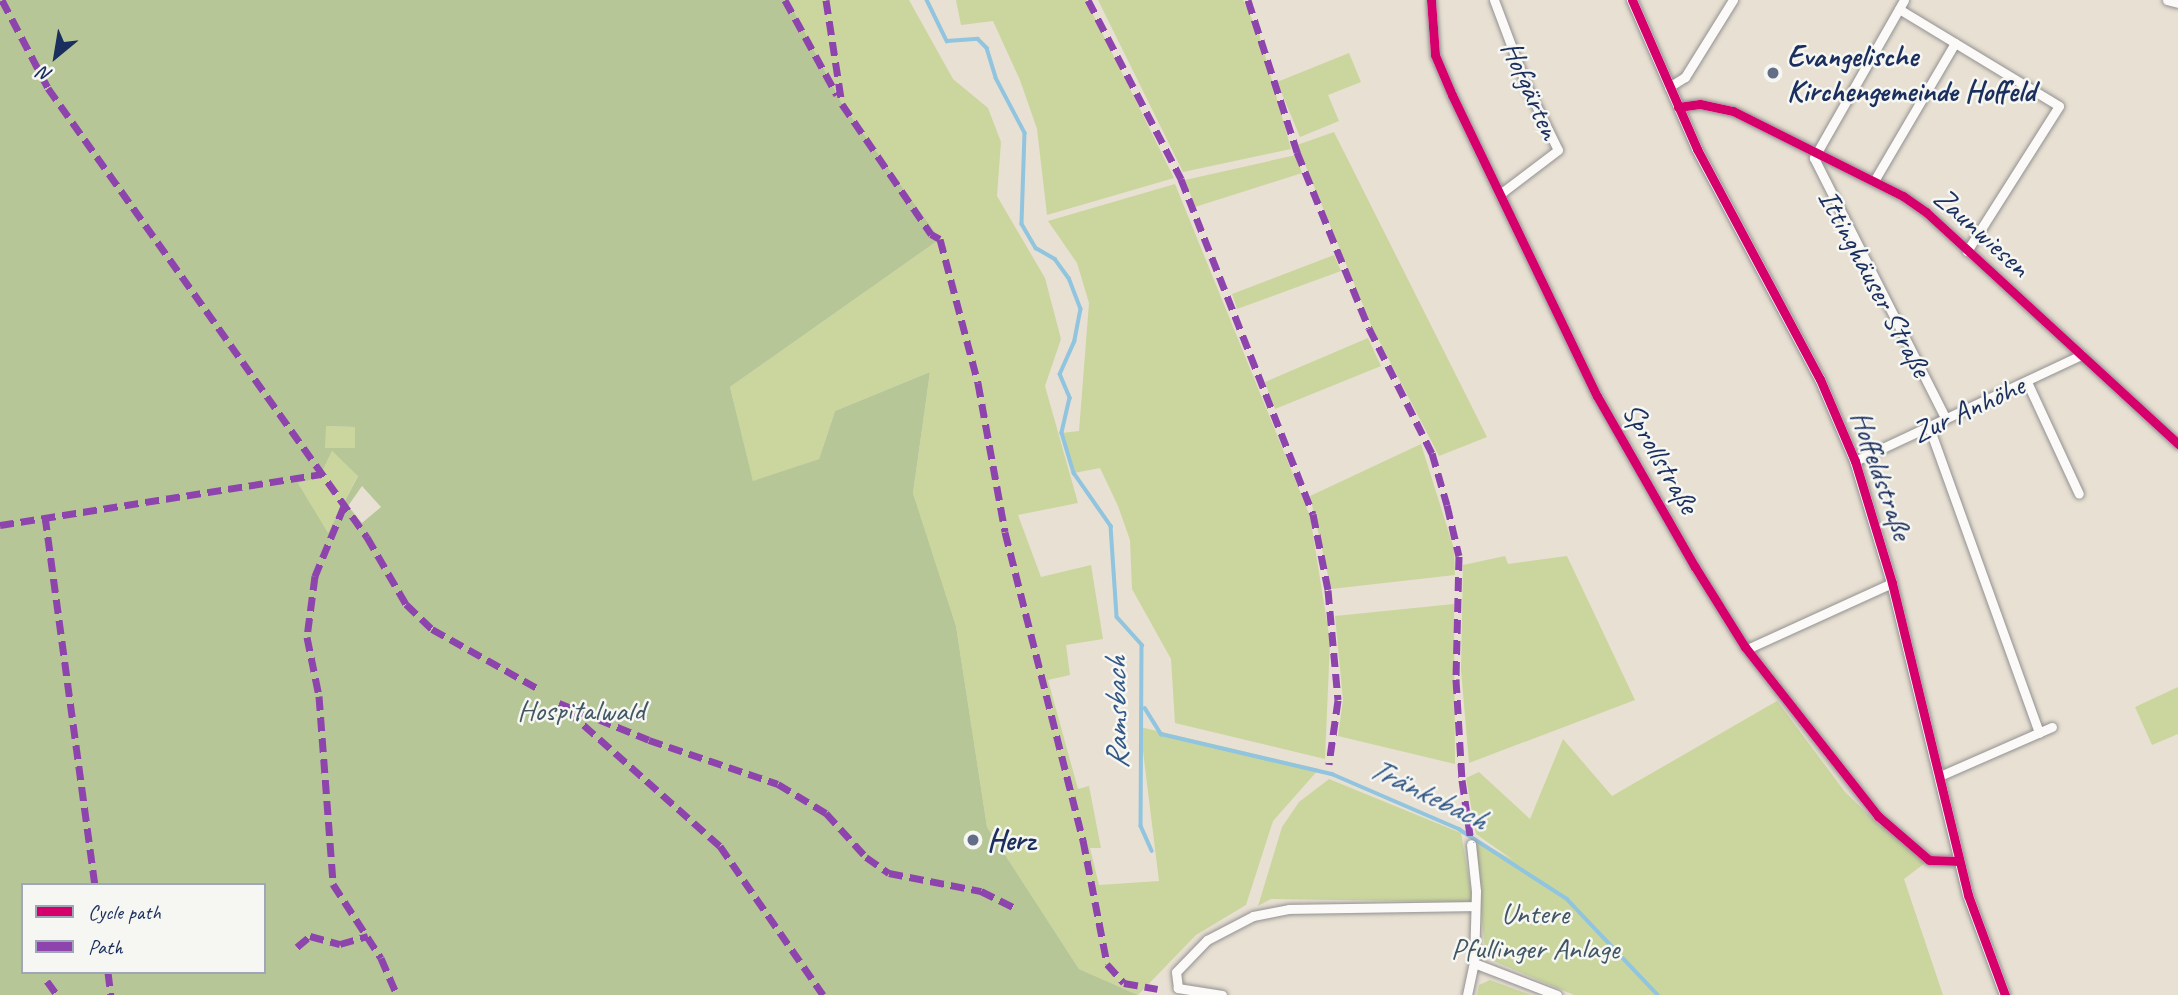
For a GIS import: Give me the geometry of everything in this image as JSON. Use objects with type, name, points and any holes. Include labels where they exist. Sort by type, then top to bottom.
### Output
[{"type":"street","name":"Sprollstraße","points":[[1431,0],[1435,55],[1500,194],[1623,445],[1747,649],[1878,816],[1929,860],[1959,860]]},
{"type":"street","name":"Hofgärten","points":[[1494,0],[1526,85],[1558,150],[1500,194]]},
{"type":"street","name":"Hoffeldstraße","points":[[1632,0],[1678,107],[1819,379],[1855,461],[1892,583],[1941,775],[1959,860],[2005,995]]},
{"type":"street","points":[[1669,87],[1685,77],[1733,0]]},
{"type":"street","points":[[2167,0],[2178,3]]},
{"type":"street","name":"Zaunwiesen","points":[[1902,4],[1955,43],[2059,106],[1967,251]]},
{"type":"street","name":"Ittinghäuser Straße","points":[[1902,4],[1818,152],[1817,171],[1946,419]]},
{"type":"street","points":[[1874,181],[1955,43]]},
{"type":"street","name":"Zaunwiesen","points":[[1678,107],[1700,104],[1732,111],[1874,181],[1926,212],[2178,444]]},
{"type":"street","name":"Zur Anhöhe","points":[[1855,461],[2081,355]]},
{"type":"street","points":[[2027,382],[2079,494]]},
{"type":"street","points":[[1929,427],[2039,733]]},
{"type":"street","points":[[1747,649],[1892,583]]},
{"type":"street","points":[[1941,775],[2052,727]]},
{"type":"street","points":[[1467,995],[1474,963],[1475,906],[1471,844]]},
{"type":"street","points":[[1222,995],[1178,988],[1176,972],[1189,956],[1232,925],[1267,912],[1475,906]]},
{"type":"street","points":[[1474,963],[1557,995]]},
{"type":"green space","name":"Hospitalwald","points":[[0,0],[788,0],[842,104],[940,239],[730,387],[753,481],[819,459],[835,411],[930,372],[913,493],[956,626],[987,827],[1079,969],[1138,995],[0,995]],"holes":[[[326,426],[355,427],[355,448],[325,448]],[[332,451],[358,476],[328,533],[298,483],[319,478]],[[362,486],[381,507],[362,523],[348,506]]]},
{"type":"green space","points":[[788,0],[909,0],[953,79],[988,108],[1001,142],[997,196],[1045,278],[1061,339],[1045,386],[1078,503],[1018,515],[1041,577],[1091,565],[1103,639],[1066,645],[1070,675],[1048,680],[1078,789],[1089,786],[1101,848],[1090,848],[1099,885],[1159,881],[1140,727],[1319,769],[1273,821],[1246,905],[1196,935],[1138,995],[1079,969],[987,827],[956,626],[913,493],[930,372],[835,411],[819,459],[753,482],[730,387],[940,239],[842,104]]},
{"type":"green space","points":[[956,0],[1086,0],[1174,178],[1047,215],[1037,129],[1020,80],[993,21],[961,25]]},
{"type":"green space","points":[[1098,0],[1243,0],[1259,34],[1291,149],[1183,172]]},
{"type":"green space","points":[[1349,53],[1361,82],[1328,95],[1339,121],[1300,137],[1277,82]]},
{"type":"green space","points":[[1334,132],[1487,437],[1439,456],[1372,327],[1297,145]]},
{"type":"green space","points":[[1296,155],[1302,173],[1195,207],[1185,180]]},
{"type":"green space","points":[[1175,184],[1310,516],[1330,641],[1325,759],[1175,723],[1171,659],[1132,589],[1130,540],[1118,506],[1100,468],[1074,473],[1062,433],[1079,431],[1089,303],[1077,263],[1048,221]]},
{"type":"green space","points":[[1334,255],[1341,271],[1237,309],[1232,294]]},
{"type":"green space","points":[[1368,338],[1381,366],[1275,409],[1265,382]]},
{"type":"green space","points":[[325,426],[356,427],[355,448],[325,448]]},
{"type":"green space","points":[[1421,444],[1454,549],[1455,575],[1331,589],[1310,496]]},
{"type":"green space","points":[[332,451],[358,475],[328,534],[298,483],[319,478]]},
{"type":"green space","points":[[1505,556],[1508,564],[1567,556],[1635,700],[1469,763],[1461,670],[1463,565]]},
{"type":"green space","points":[[1454,604],[1455,764],[1338,736],[1343,700],[1335,616]]},
{"type":"green space","points":[[2178,687],[2178,734],[2152,745],[2135,707]]},
{"type":"green space","name":"Untere Pfullinger Anlage","points":[[1777,701],[1845,792],[1880,826],[1890,828],[1929,860],[1904,879],[1943,995],[1574,995],[1486,958],[1473,838],[1513,860],[1476,834],[1466,778],[1479,772],[1530,819],[1563,739],[1612,796]]},
{"type":"green space","points":[[1329,779],[1461,833],[1473,902],[1271,899],[1258,906],[1282,827],[1299,802]]},
{"type":"green space","points":[[1490,980],[1531,995],[1477,995],[1479,985]]},
{"type":"waterway","name":"Ramsbach","points":[[927,0],[947,41],[978,39],[987,48],[996,78],[1025,133],[1022,224],[1036,248],[1055,259],[1069,278],[1081,309],[1075,341],[1060,374],[1070,398],[1062,433],[1074,473],[1111,526],[1117,617],[1142,645],[1141,826],[1152,851]]},
{"type":"waterway","name":"Tränkebach","points":[[1145,708],[1161,734],[1332,774],[1459,829],[1567,899],[1658,995]]},
{"type":"marked path","points":[[2,0],[48,88],[367,537],[406,604],[432,629],[539,689]]},
{"type":"marked path","points":[[785,0],[837,95]]},
{"type":"marked path","points":[[826,0],[842,104],[931,234],[940,239],[978,383],[1005,532],[1083,840],[1107,964],[1124,983],[1157,989]]},
{"type":"marked path","points":[[1088,0],[1181,179],[1313,514],[1328,590],[1338,700],[1329,764]]},
{"type":"marked path","points":[[1248,0],[1297,152],[1369,328],[1432,453],[1447,505],[1459,556],[1456,679],[1462,780],[1471,842]]},
{"type":"marked path","points":[[0,525],[321,474]]},
{"type":"marked path","points":[[344,506],[315,576],[307,637],[319,696],[333,884],[381,958],[397,995]]},
{"type":"marked path","points":[[45,516],[95,883]]},
{"type":"marked path","points":[[559,703],[649,740],[778,784],[826,813],[866,857],[889,873],[981,891],[1017,909]]},
{"type":"marked path","points":[[568,711],[720,846],[823,995]]},
{"type":"marked path","points":[[297,947],[310,936],[340,944],[368,936]]},
{"type":"marked path","points":[[108,974],[111,995]]},
{"type":"marked path","points":[[47,981],[57,995]]},
{"type":"cycle path","points":[[1431,0],[1435,55],[1452,95],[1597,396],[1695,567],[1745,647],[1878,816],[1929,860],[1959,861]]},
{"type":"cycle path","points":[[1632,0],[1697,149],[1820,379],[1855,461],[1892,583],[1968,895],[2005,995]]},
{"type":"cycle path","points":[[1678,107],[1700,104],[1733,111],[1903,196],[1926,212],[2178,444]]},
{"type":"place","name":"Evangelische Kirchengemeinde Hoffeld","points":[[1773,73]]},
{"type":"place","name":"Herz","points":[[973,840]]}]
